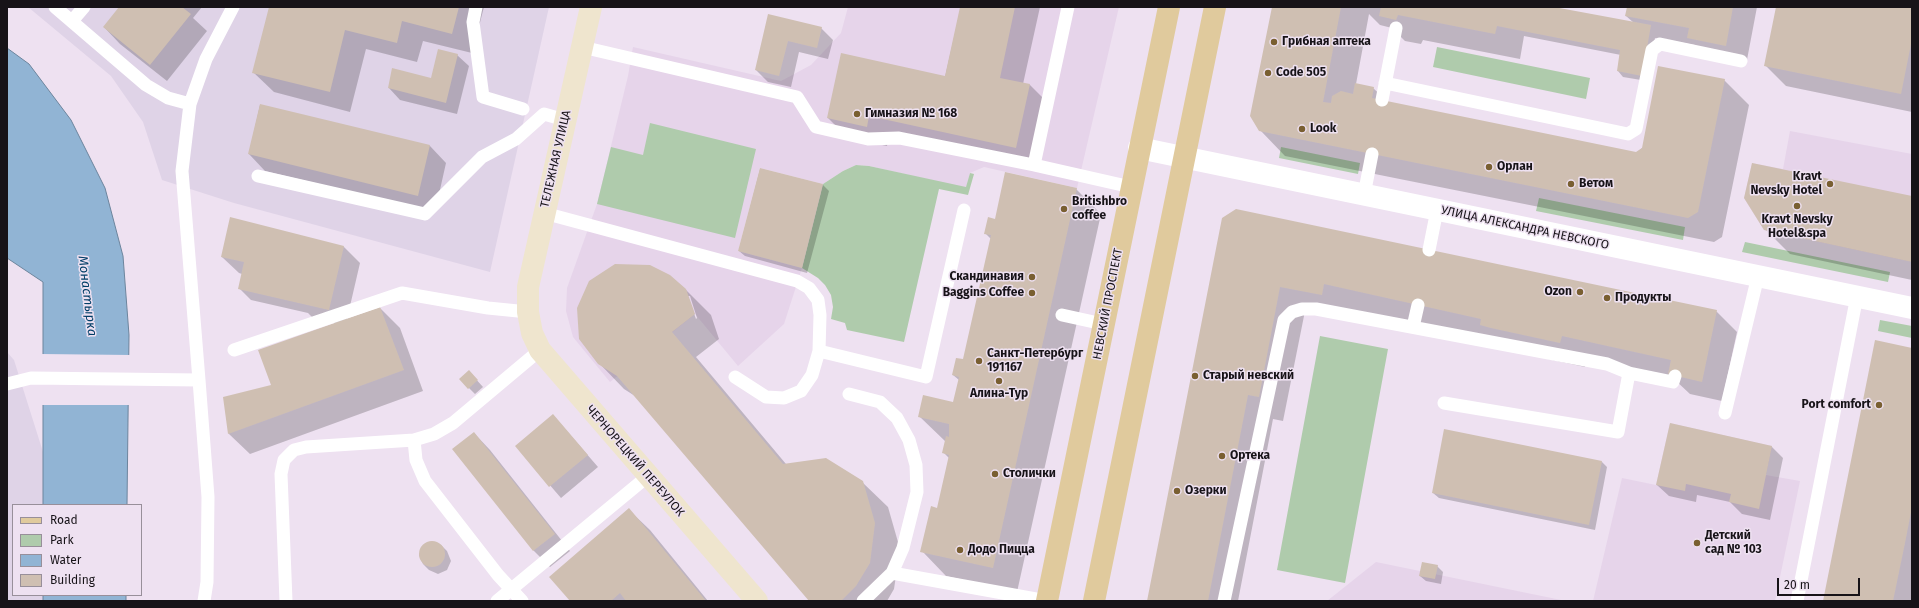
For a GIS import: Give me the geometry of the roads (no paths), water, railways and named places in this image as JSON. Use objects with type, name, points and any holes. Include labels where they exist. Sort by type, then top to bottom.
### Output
[{"type":"main road","name":"НЕВСКИЙ ПРОСПЕКТ","points":[[1047,601],[1168,7]]},
{"type":"main road","points":[[1094,601],[1215,7]]},
{"type":"street","name":"ТЕЛЕЖНАЯ УЛИЦА","points":[[528,312],[528,286],[591,7]]},
{"type":"street","name":"УЛИЦА АЛЕКСАНДРА НЕВСКОГО","points":[[1139,148],[1912,308]]},
{"type":"street","name":"ЧЕРНОРЕЦКИЙ ПЕРЕУЛОК","points":[[528,312],[532,333],[540,350],[757,601]]},
{"type":"lane","points":[[55,7],[146,84],[168,98],[190,104]]},
{"type":"lane","points":[[72,21],[84,7]]},
{"type":"lane","points":[[204,601],[207,582],[208,497],[182,171],[190,104],[206,59],[233,7]]},
{"type":"lane","points":[[476,7],[473,22],[483,97],[523,109]]},
{"type":"lane","points":[[1034,165],[1068,7]]},
{"type":"lane","points":[[1382,100],[1396,28]]},
{"type":"lane","points":[[1386,84],[1628,134],[1636,129],[1652,50],[1660,44],[1742,61]]},
{"type":"lane","points":[[582,47],[797,97],[816,127],[868,139],[900,138],[1034,165],[1131,187]]},
{"type":"lane","points":[[258,176],[425,214],[482,157],[516,139],[544,114],[565,120]]},
{"type":"lane","points":[[1364,194],[1372,154]]},
{"type":"lane","points":[[819,351],[926,377],[964,210]]},
{"type":"lane","points":[[1429,250],[1437,210]]},
{"type":"lane","points":[[544,213],[797,281],[809,288],[818,300],[820,315],[819,351],[812,375],[801,391],[784,398],[766,397],[735,377]]},
{"type":"lane","points":[[1725,414],[1758,276]]},
{"type":"lane","points":[[234,350],[402,293],[488,308],[528,312]]},
{"type":"lane","points":[[1797,601],[1857,296]]},
{"type":"lane","points":[[1413,327],[1418,305]]},
{"type":"lane","points":[[1224,601],[1284,320],[1292,312],[1302,309],[1316,308],[1607,364],[1629,373],[1673,382],[1675,376]]},
{"type":"lane","points":[[1062,315],[1103,324]]},
{"type":"lane","points":[[286,601],[281,474],[284,460],[294,450],[306,447],[414,440],[434,434],[454,423],[540,350]]},
{"type":"lane","points":[[1444,403],[1618,432],[1629,373]]},
{"type":"lane","points":[[7,384],[31,378],[199,380]]},
{"type":"lane","points":[[849,394],[880,402],[897,418],[909,440],[916,465],[917,492],[903,548],[892,573],[862,601]]},
{"type":"lane","points":[[414,440],[416,460],[425,481],[498,575],[522,601]]},
{"type":"lane","points":[[497,601],[648,476]]},
{"type":"lane","points":[[892,573],[1047,601]]},
{"type":"water","name":"Монастырка","points":[[7,48],[29,64],[71,120],[105,188],[123,256],[129,335],[127,504],[43,504],[43,282],[7,258]]},
{"type":"water","points":[[43,596],[126,596],[126,601],[43,601]]},
{"type":"place","name":"Грибная аптека","points":[[1274,42]]},
{"type":"place","name":"Code 505","points":[[1268,73]]},
{"type":"place","name":"Гимназия № 168","points":[[857,114]]},
{"type":"place","name":"Look","points":[[1302,129]]},
{"type":"place","name":"Орлан","points":[[1489,167]]},
{"type":"place","name":"Ветом","points":[[1571,184]]},
{"type":"place","name":"Kravt Nevsky Hotel","points":[[1830,184]]},
{"type":"place","name":"Kravt Nevsky Hotel&spa","points":[[1797,206]]},
{"type":"place","name":"Britishbro coffee","points":[[1064,209]]},
{"type":"place","name":"Скандинавия","points":[[1032,277]]},
{"type":"place","name":"Ozon","points":[[1580,292]]},
{"type":"place","name":"Baggins Coffee","points":[[1032,293]]},
{"type":"place","name":"Продукты","points":[[1607,298]]},
{"type":"place","name":"Санкт-Петербург 191167","points":[[979,361]]},
{"type":"place","name":"Старый невский","points":[[1195,376]]},
{"type":"place","name":"Алина-Тур","points":[[999,381]]},
{"type":"place","name":"Port comfort","points":[[1879,405]]},
{"type":"place","name":"Ортека","points":[[1222,456]]},
{"type":"place","name":"Столички","points":[[995,474]]},
{"type":"place","name":"Озерки","points":[[1177,491]]},
{"type":"place","name":"Детский сад № 103","points":[[1697,543]]},
{"type":"place","name":"Додо Пицца","points":[[960,550]]}]
